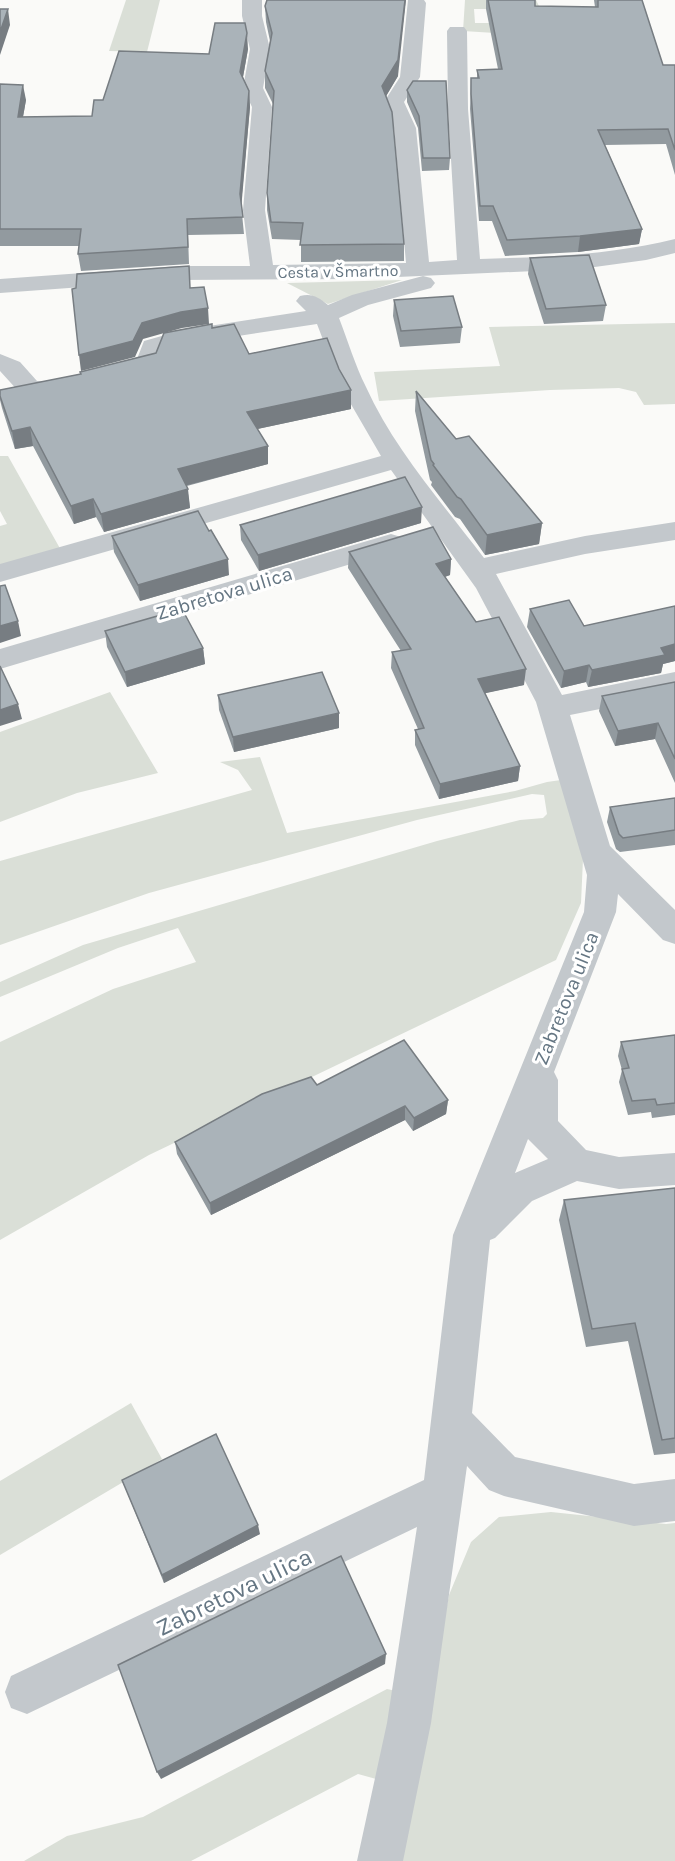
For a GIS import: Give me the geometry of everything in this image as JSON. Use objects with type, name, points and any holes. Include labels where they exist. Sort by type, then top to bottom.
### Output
[{"type":"street","points":[[252,0],[252,16],[260,49],[253,88],[262,107],[254,210],[262,272]]},
{"type":"street","points":[[416,3],[411,77],[394,102],[405,128],[417,270]]},
{"type":"street","points":[[0,362],[11,367],[29,388],[44,390],[148,364],[153,346],[183,337],[326,315],[382,294],[479,267],[458,108],[457,31]]},
{"type":"street","name":"Cesta v Šmartno","points":[[0,286],[179,273],[417,270],[580,262],[646,253],[675,246]]},
{"type":"street","points":[[224,272],[256,278],[308,301],[326,315]]},
{"type":"street","name":"Zabretova ulica","points":[[326,315],[353,387],[397,460],[428,532],[478,569],[552,708],[603,876],[600,912],[472,1235],[442,1493],[409,1723],[380,1861]]},
{"type":"street","points":[[0,573],[397,460]]},
{"type":"street","points":[[478,569],[585,544],[675,531]]},
{"type":"street","name":"Zabretova ulica","points":[[0,659],[428,532]]},
{"type":"street","points":[[552,708],[675,683]]},
{"type":"street","points":[[597,853],[675,931]]},
{"type":"street","points":[[540,1063],[540,1127],[576,1164],[619,1173],[675,1169]]},
{"type":"street","points":[[472,1235],[519,1189],[576,1164]]},
{"type":"street","points":[[451,1420],[504,1475],[634,1505],[675,1500]]},
{"type":"street","name":"Zabretova ulica","points":[[27,1692],[442,1493]]},
{"type":"shaded area","points":[[126,0],[160,0],[147,52],[109,51]]},
{"type":"shaded area","points":[[465,0],[536,0],[539,6],[530,6],[529,9],[474,9],[475,23],[541,23],[495,33],[463,31]]},
{"type":"shaded area","points":[[402,280],[328,304],[287,283]]},
{"type":"shaded area","points":[[675,323],[675,404],[644,405],[636,392],[619,388],[379,401],[374,372],[500,366],[489,327]]},
{"type":"shaded area","points":[[0,456],[8,456],[62,552],[0,569],[0,526],[7,524],[0,511]]},
{"type":"shaded area","points":[[110,692],[158,773],[77,793],[0,822],[0,732]]},
{"type":"shaded area","points":[[260,757],[287,833],[515,791],[561,780],[583,859],[581,903],[556,960],[149,1155],[0,1240],[0,1042],[113,989],[196,962],[178,928],[118,948],[0,997],[0,982],[83,945],[437,841],[520,820],[543,818],[547,814],[544,795],[532,794],[417,820],[149,893],[0,945],[0,861],[252,790],[238,770],[220,762]]},
{"type":"shaded area","points":[[131,1403],[162,1459],[0,1555],[0,1481]]},
{"type":"shaded area","points":[[551,1512],[675,1523],[675,1861],[397,1861],[449,1595],[471,1542],[499,1517]]},
{"type":"shaded area","points":[[387,1689],[401,1692],[387,1782],[358,1774],[191,1861],[24,1861],[67,1836],[143,1817]]},
{"type":"building","points":[[267,0],[405,0],[398,60],[382,86],[392,112],[404,244],[300,245],[303,223],[271,222],[267,193],[274,91],[265,71],[272,33],[265,6]]},
{"type":"building","points":[[488,0],[535,0],[535,6],[598,7],[598,0],[642,0],[663,65],[675,65],[675,150],[668,129],[598,130],[642,229],[580,236],[507,240],[493,206],[480,206],[471,78],[479,78],[477,70],[502,69]]},
{"type":"building","points":[[0,9],[8,9],[0,32]]},
{"type":"building","points":[[215,23],[245,23],[247,33],[240,72],[249,91],[240,194],[243,217],[187,219],[188,247],[78,254],[81,229],[0,229],[0,84],[23,85],[18,117],[92,116],[94,100],[103,100],[119,51],[209,54]]},
{"type":"building","points":[[413,81],[446,81],[450,158],[423,158],[419,116],[407,90]]},
{"type":"building","points":[[589,255],[606,305],[546,309],[530,258]]},
{"type":"building","points":[[189,266],[190,288],[204,287],[208,308],[181,312],[142,323],[133,341],[79,355],[72,289],[76,288],[77,274]]},
{"type":"building","points":[[453,296],[462,327],[401,331],[394,300]]},
{"type":"building","points":[[212,324],[212,328],[234,324],[249,354],[327,338],[339,369],[351,390],[247,412],[268,446],[178,469],[188,489],[101,514],[93,499],[71,506],[30,427],[12,431],[0,390],[81,374],[80,372],[156,353],[164,333]]},
{"type":"building","points":[[416,391],[456,439],[469,436],[542,523],[487,535],[433,465]]},
{"type":"building","points":[[405,477],[422,507],[258,555],[240,525]]},
{"type":"building","points":[[198,511],[228,559],[138,585],[112,536]]},
{"type":"building","points":[[433,527],[451,559],[436,564],[476,622],[499,617],[526,669],[478,679],[520,766],[440,784],[415,730],[424,728],[392,652],[411,649],[349,552]]},
{"type":"building","points":[[5,585],[18,621],[0,626],[0,586]]},
{"type":"building","points":[[569,600],[584,626],[675,606],[675,644],[661,648],[665,655],[592,670],[589,665],[564,671],[530,609]]},
{"type":"building","points":[[182,609],[203,648],[125,672],[105,631]]},
{"type":"building","points":[[0,666],[18,704],[0,710]]},
{"type":"building","points":[[322,672],[339,713],[233,737],[218,695]]},
{"type":"building","points":[[675,682],[675,759],[658,723],[618,731],[602,696]]},
{"type":"building","points":[[675,798],[675,830],[623,838],[619,834],[610,807]]},
{"type":"building","points":[[675,1035],[675,1103],[657,1105],[655,1099],[632,1101],[622,1069],[629,1068],[621,1042]]},
{"type":"building","points":[[404,1040],[448,1100],[414,1118],[405,1106],[210,1203],[175,1142],[262,1094],[311,1077],[317,1085]]},
{"type":"building","points":[[675,1188],[675,1438],[662,1440],[635,1323],[592,1329],[564,1200]]},
{"type":"building","points":[[216,1434],[258,1525],[162,1575],[122,1480]]},
{"type":"building","points":[[341,1556],[386,1654],[157,1772],[118,1665]]}]
